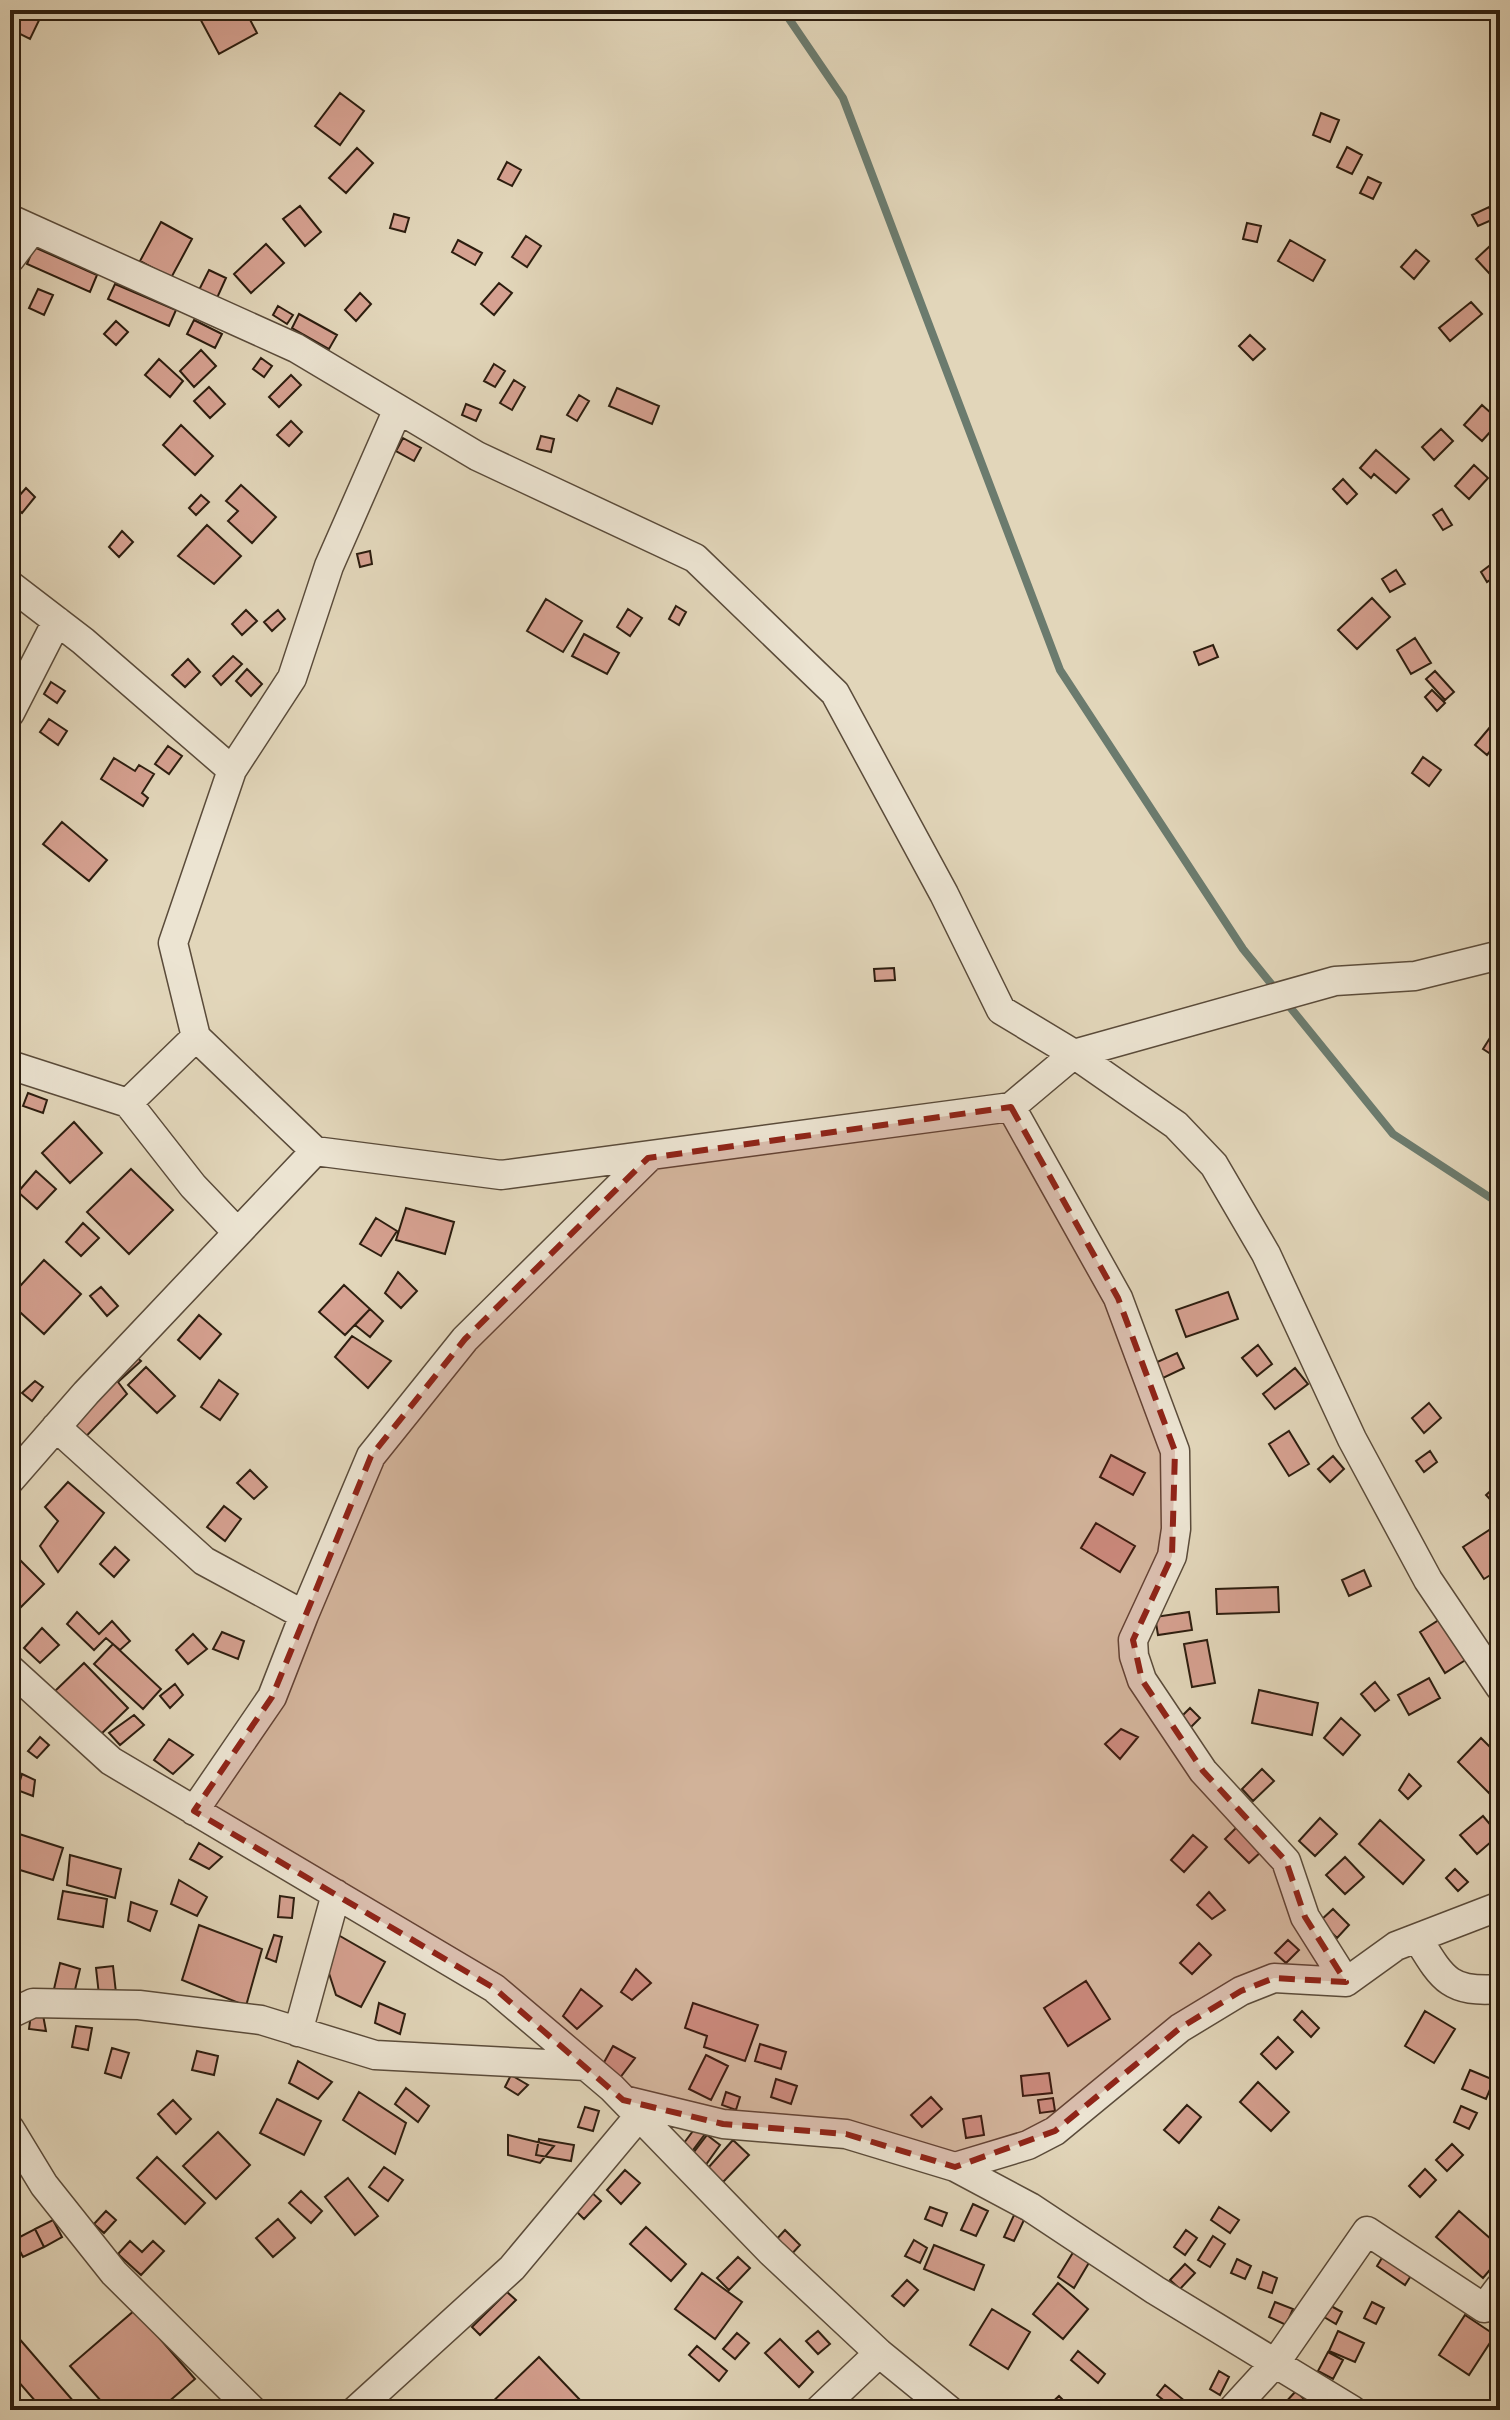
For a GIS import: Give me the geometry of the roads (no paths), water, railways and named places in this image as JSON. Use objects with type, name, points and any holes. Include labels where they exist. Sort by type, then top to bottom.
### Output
[{"type":"street","points":[[10,259],[21,224],[296,348],[477,456],[695,558],[835,693],[944,894],[1001,1010],[1074,1054],[1176,1125],[1214,1165],[1266,1254],[1352,1439],[1428,1580],[1500,1687]]},
{"type":"street","points":[[398,409],[329,566],[292,678],[232,770],[173,943],[196,1037],[315,1151],[501,1175],[648,1158],[704,1145],[1011,1107],[1074,1054],[1335,981],[1415,976],[1500,955]]},
{"type":"street","points":[[10,585],[57,621],[232,770]]},
{"type":"street","points":[[10,713],[57,621]]},
{"type":"street","points":[[128,1103],[196,1037]]},
{"type":"street","points":[[10,1065],[128,1103],[193,1186],[237,1232]]},
{"type":"street","points":[[1011,1107],[1118,1298],[1175,1451],[1176,1529],[1172,1556],[1133,1640],[1134,1656],[1142,1680],[1203,1771],[1286,1861],[1294,1878],[1300,1908],[1346,1982]]},
{"type":"street","points":[[10,1480],[315,1151]]},
{"type":"street","points":[[194,1811],[272,1697],[371,1456],[465,1339],[648,1158]]},
{"type":"street","points":[[56,1427],[204,1561],[304,1615]]},
{"type":"street","points":[[13,1678],[111,1761],[494,1988],[631,2108],[771,2252],[879,2353],[949,2410]]},
{"type":"street","points":[[298,2032],[336,1894]]},
{"type":"street","points":[[955,2167],[1028,2145],[1055,2131],[1180,2028],[1241,1991],[1274,1978],[1346,1982],[1396,1946],[1500,1906]]},
{"type":"street","points":[[1418,1939],[1446,1981],[1473,1991],[1500,1989]]},
{"type":"street","points":[[10,1986],[22,2008],[139,2005],[261,2020],[375,2055],[586,2066]]},
{"type":"street","points":[[631,2108],[723,2124],[846,2134],[955,2167],[1030,2207],[1155,2290],[1352,2410]]},
{"type":"street","points":[[356,2410],[512,2268],[631,2108]]},
{"type":"street","points":[[10,2129],[44,2185],[114,2273],[252,2410]]},
{"type":"street","points":[[1232,2410],[1276,2362],[1367,2231],[1484,2308],[1500,2287]]},
{"type":"street","points":[[819,2410],[879,2353]]},
{"type":"waterway","points":[[783,10],[843,98],[1060,670],[1243,949],[1277,991]]},
{"type":"waterway","points":[[1285,1001],[1393,1134],[1500,1204]]}]
